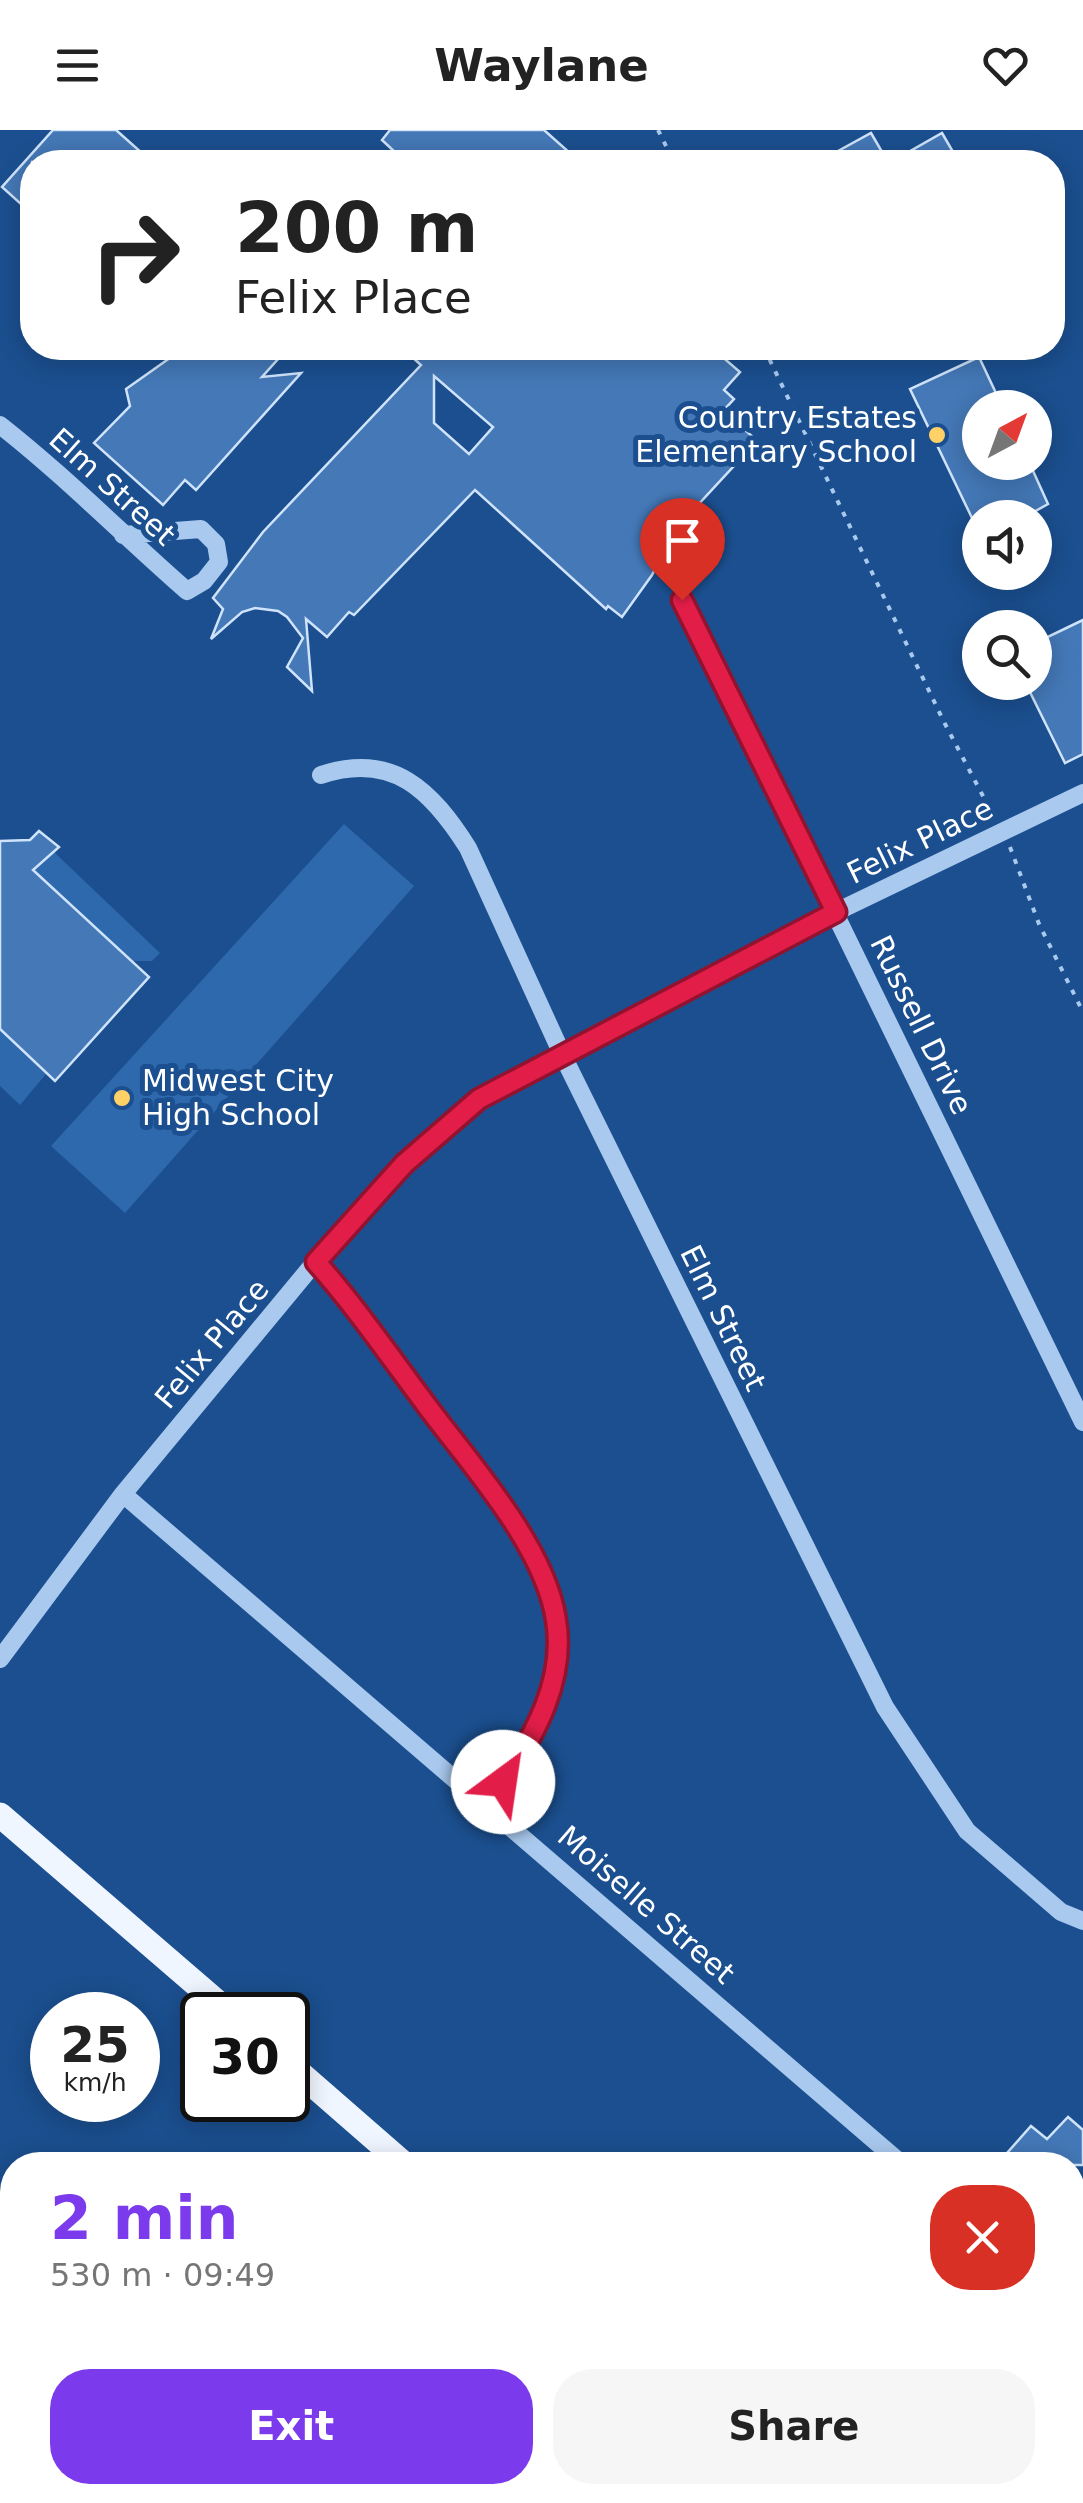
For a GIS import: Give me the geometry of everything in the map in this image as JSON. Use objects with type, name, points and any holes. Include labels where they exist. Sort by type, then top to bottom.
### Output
[{"type":"main road","points":[[0,1815],[205,1992]]},
{"type":"main road","points":[[310,2082],[390,2152]]},
{"type":"street","name":"Elm Street","points":[[0,425],[187,591],[204,581],[220,562],[216,544],[201,529],[123,534]]},
{"type":"street","name":"Russell Drive","points":[[682,600],[1083,1422]]},
{"type":"street","name":"Elm Street","points":[[321,775],[343,768],[381,768],[397,774],[440,808],[468,848],[562,1054],[885,1706],[967,1832],[1061,1912],[1083,1920]]},
{"type":"street","name":"Felix Place","points":[[0,1659],[123,1494],[316,1262],[438,1132],[479,1099],[836,912],[1083,793]]},
{"type":"street","points":[[316,1262],[500,1505],[536,1561],[556,1619],[556,1659],[549,1699],[518,1760],[488,1805]]},
{"type":"street","name":"Moiselle Street","points":[[123,1494],[888,2152]]},
{"type":"path","points":[[770,360],[944,722],[997,821]]},
{"type":"path","points":[[1009,845],[1040,924],[1083,1012]]},
{"type":"shaded area","points":[[344,824],[414,886],[125,1213],[51,1146]]},
{"type":"shaded area","points":[[54,852],[160,953],[152,961],[131,961],[33,870]]},
{"type":"shaded area","points":[[0,1029],[46,1074],[20,1105],[0,1086]]},
{"type":"building","points":[[53,130],[116,130],[138,150],[35,150]]},
{"type":"building","points":[[390,130],[544,130],[566,150],[393,150],[382,140]]},
{"type":"building","points":[[871,133],[881,150],[840,150]]},
{"type":"building","points":[[942,133],[952,150],[912,150]]},
{"type":"building","points":[[20,167],[20,203],[2,187]]},
{"type":"building","points":[[167,360],[277,360],[262,377],[301,373],[196,490],[185,480],[163,505],[94,443],[130,406],[126,389]]},
{"type":"building","points":[[415,360],[726,360],[740,372],[724,390],[734,399],[724,410],[757,441],[659,547],[664,551],[652,575],[622,617],[608,606],[606,609],[475,490],[354,615],[349,612],[327,637],[306,619],[312,691],[287,667],[303,638],[278,611],[255,608],[242,612],[211,639],[223,609],[213,598],[263,532],[421,365]],"holes":[[[434,376],[493,427],[469,454],[434,423]]]},
{"type":"building","points":[[973,360],[980,360],[995,390],[962,390],[962,480],[1037,480],[1046,500],[963,500],[910,389]]},
{"type":"building","points":[[1083,620],[1083,754],[1065,763],[1034,700],[1052,700],[1052,635]]},
{"type":"building","points":[[39,831],[59,847],[33,870],[149,977],[55,1081],[0,1029],[0,841],[30,840]]},
{"type":"building","points":[[1068,2117],[1083,2130],[1083,2152],[1008,2152],[1031,2126],[1047,2139]]},
{"type":"place","name":"Country Estates Elementary School","points":[[937,435]]},
{"type":"place","name":"Midwest City High School","points":[[122,1098]]},
{"type":"route","points":[[503,1782],[549,1699],[556,1659],[556,1619],[536,1561],[500,1505],[340,1288],[316,1262],[404,1164],[479,1099],[836,912],[682,600]]}]
